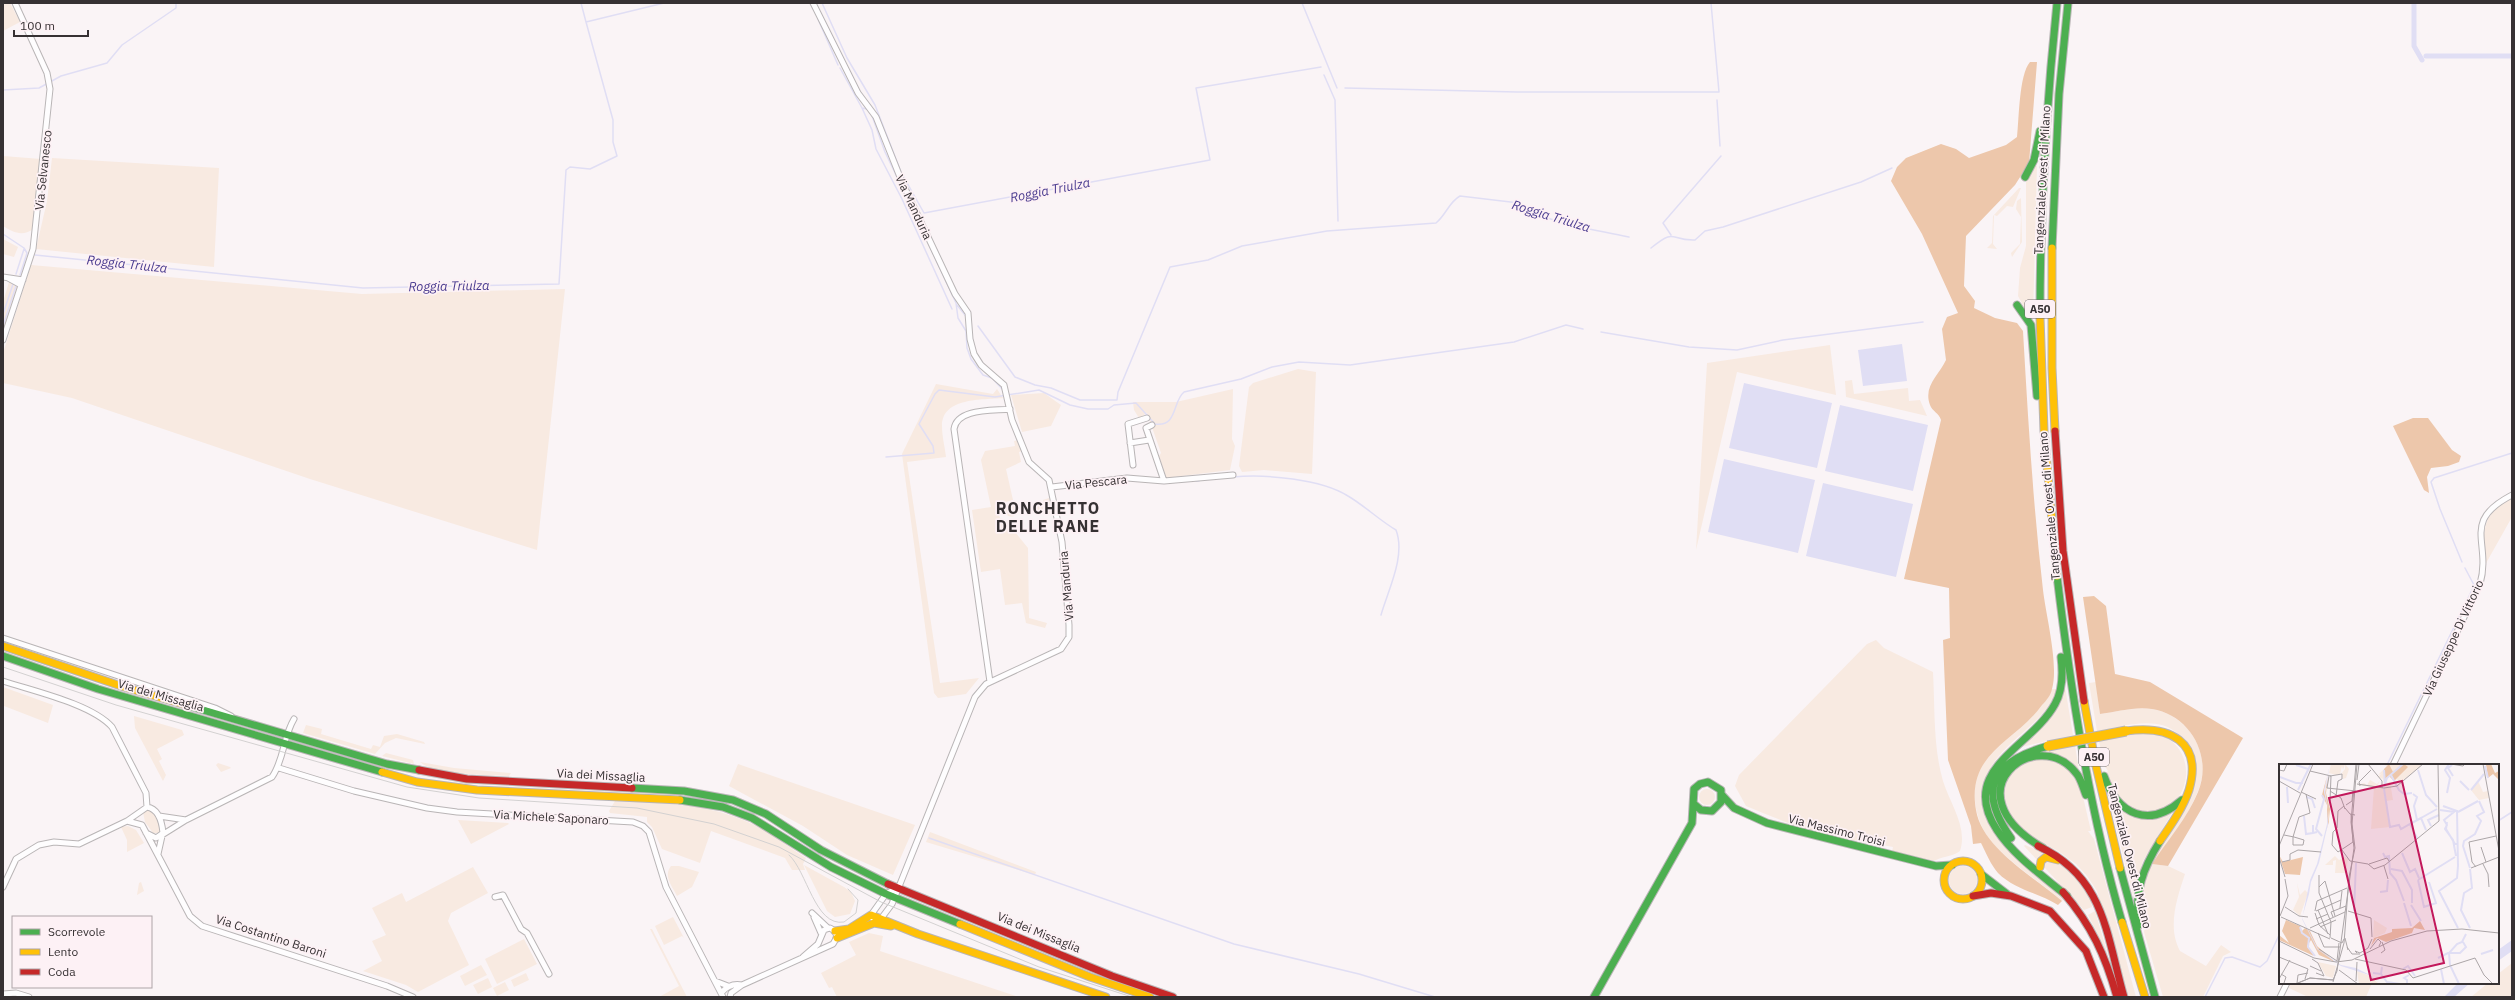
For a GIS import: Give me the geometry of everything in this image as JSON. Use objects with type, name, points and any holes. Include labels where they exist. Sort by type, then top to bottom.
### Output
[{"type":"main road","name":"Tangenziale Ovest di Milano","points":[[2057,3],[2050,62],[2046,117],[2040,250],[2040,333],[2044,433],[2062,626],[2082,750],[2105,859],[2144,997]]},
{"type":"main road","name":"Tangenziale Ovest di Milano","points":[[2068,3],[2054,160],[2051,227],[2051,361],[2063,542],[2090,733],[2120,872],[2155,997]]},
{"type":"main road","points":[[2025,177],[2037,150],[2042,104],[2050,62]]},
{"type":"main road","points":[[2017,305],[2031,325],[2035,384],[2044,433]]},
{"type":"main road","points":[[2062,626],[2062,683],[2054,705],[2042,722],[2000,759],[1990,774],[1986,794],[1987,811],[1996,829],[2015,850],[2067,896]]},
{"type":"main road","name":"Via dei Missaglia","points":[[3,646],[47,657],[124,687],[235,719],[285,739],[403,778],[443,786],[477,790],[676,799],[723,807],[752,818],[831,867],[886,894],[896,893],[1112,976],[1173,997]]},
{"type":"main road","name":"Via dei Missaglia","points":[[3,656],[98,689],[285,739],[387,764],[467,779],[684,791],[718,796],[766,814],[821,850],[896,893],[1077,971],[1150,997]]},
{"type":"main road","points":[[2117,997],[2104,953],[2083,914],[2015,842],[2000,821],[1994,808],[1992,794],[1998,774],[2005,765],[2019,754],[2028,750],[2126,731],[2155,728],[2168,732],[2178,739],[2191,760],[2188,796],[2150,854],[2142,873],[2137,898],[2138,920],[2147,970]]},
{"type":"main road","points":[[2090,733],[2108,790],[2117,803],[2127,810],[2140,815],[2164,813],[2178,804],[2190,785]]},
{"type":"main road","points":[[2105,859],[2097,841],[2083,784],[2079,776],[2055,757],[2037,754],[2021,759],[2007,772],[2001,786],[2000,801],[2006,818],[2016,829],[2043,848],[2071,864],[2089,884],[2098,906],[2124,997]]},
{"type":"main road","points":[[1692,823],[1695,805],[1692,794],[1698,785],[1702,782],[1713,783],[1721,790],[1722,795],[1718,807],[1712,811],[1704,811],[1695,805]]},
{"type":"main road","name":"Via Massimo Troisi","points":[[1722,795],[1734,808]]},
{"type":"main road","name":"Via Massimo Troisi","points":[[1718,807],[1734,808],[1790,831],[1936,866],[1952,865]]},
{"type":"main road","points":[[1594,997],[1692,823],[1704,811]]},
{"type":"main road","points":[[2000,821],[2017,837],[2043,848]]},
{"type":"main road","points":[[2040,867],[2041,861],[2046,857],[2071,864]]},
{"type":"main road","points":[[1945,878],[1952,865],[1967,861],[1976,866],[1993,885],[2011,896]]},
{"type":"main road","points":[[1936,866],[1945,878],[1946,888],[1953,896],[1963,899],[1990,893],[2011,896],[2043,907],[2061,921],[2086,951],[2104,997]]},
{"type":"main road","points":[[1973,896],[1981,887],[1982,874]]},
{"type":"main road","points":[[2083,914],[2090,912],[2098,906]]},
{"type":"main road","points":[[833,933],[876,919],[1106,997]]},
{"type":"street","name":"Via Selvanesco","points":[[3,340],[22,283],[36,230],[50,82],[15,3]]},
{"type":"street","name":"Via Manduria","points":[[813,3],[858,93],[876,117],[902,182],[955,294],[968,313],[970,339],[974,354],[984,368],[1001,382],[1006,391],[1010,409],[1030,464],[1047,476],[1052,487],[1062,542],[1070,628],[1068,640],[1061,649],[990,682],[978,692],[972,703],[896,893]]},
{"type":"street","points":[[6,278],[22,283]]},
{"type":"street","points":[[990,682],[954,429],[957,419],[963,416],[1010,409]]},
{"type":"street","name":"Via Pescara","points":[[1134,465],[1128,424],[1147,418]]},
{"type":"street","points":[[1152,425],[1146,428],[1164,481]]},
{"type":"street","points":[[1130,443],[1149,440]]},
{"type":"street","name":"Via Pescara","points":[[1052,487],[1127,478],[1164,481],[1233,475]]},
{"type":"street","name":"Via Giuseppe Di Vittorio","points":[[2393,764],[2480,584],[2483,571],[2482,531],[2486,515],[2495,504],[2512,495]]},
{"type":"street","name":"Via dei Missaglia","points":[[3,638],[47,657]]},
{"type":"street","points":[[33,666],[47,657]]},
{"type":"street","points":[[3,681],[78,707],[106,720],[112,727],[146,793],[147,807]]},
{"type":"street","points":[[146,833],[156,838],[186,820],[272,777],[279,768],[285,739],[294,719]]},
{"type":"street","name":"Via Michele Saponaro","points":[[279,768],[354,791],[427,808],[457,812],[633,822],[640,824],[649,832],[666,888],[722,995]]},
{"type":"street","points":[[3,887],[16,859],[39,845],[54,842],[79,844],[127,820],[147,807],[154,809],[159,816],[162,835],[158,854]]},
{"type":"street","name":"Via Costantino Baroni","points":[[140,811],[142,825],[190,916],[202,926],[387,986],[413,997]]},
{"type":"street","points":[[159,816],[186,820]]},
{"type":"street","points":[[127,820],[142,825]]},
{"type":"street","points":[[876,919],[896,893]]},
{"type":"street","points":[[876,919],[886,894]]},
{"type":"street","points":[[495,896],[503,895],[521,930],[527,933],[549,974]]},
{"type":"street","points":[[722,995],[730,995],[742,985],[803,957],[810,956],[827,945],[834,943],[833,933],[812,913],[821,933],[821,939],[827,945]]},
{"type":"street","points":[[821,933],[833,933]]},
{"type":"street","points":[[803,957],[821,939]]},
{"type":"street","points":[[715,981],[728,986],[736,984],[742,985]]},
{"type":"street","points":[[2280,997],[2286,984]]},
{"type":"street","points":[[722,995],[728,986]]},
{"type":"street","points":[[3,994],[16,993],[29,997]]},
{"type":"shaded area","points":[[3,3],[10,3],[20,22],[3,31]]},
{"type":"shaded area","points":[[2030,62],[2037,62],[2029,163],[2015,185],[1966,236],[1964,286],[1975,301],[1974,308],[1995,318],[2017,323],[2023,331],[2036,525],[2043,590],[2053,654],[2054,679],[2051,691],[2045,702],[2031,718],[1995,750],[1985,761],[1978,774],[1975,790],[1976,810],[1980,824],[1988,837],[2011,861],[2062,901],[2058,905],[2005,879],[1993,866],[1981,843],[1973,844],[1971,826],[1948,760],[1943,640],[1950,638],[1949,588],[1904,579],[1941,420],[1930,405],[1928,398],[1930,386],[1946,360],[1942,329],[1947,317],[1958,313],[1922,234],[1891,181],[1897,167],[1906,158],[1941,144],[1956,149],[1969,158],[2006,145],[2017,137],[2022,87],[2026,68]]},
{"type":"shaded area","points":[[3,156],[41,159],[34,225],[33,229],[25,233],[14,232],[3,226]]},
{"type":"shaded area","points":[[52,158],[219,168],[214,267],[36,249],[47,201]]},
{"type":"shaded area","points":[[2035,166],[2037,166],[2033,318],[2030,318],[2018,296],[2020,268],[2026,246],[2026,182]]},
{"type":"shaded area","points":[[2019,188],[2021,188],[2013,207],[2007,206],[1997,216],[1994,215],[1993,244],[1997,249],[1987,248],[1992,243],[1993,216]]},
{"type":"shaded area","points":[[2021,198],[2022,242],[2012,257],[2011,253],[2020,244],[2021,217],[2016,209],[2017,201]]},
{"type":"shaded area","points":[[3,239],[18,247],[14,257],[3,254]]},
{"type":"shaded area","points":[[31,265],[362,294],[565,289],[537,550],[310,479],[72,398],[3,383],[3,353]]},
{"type":"shaded area","points":[[9,282],[17,284],[18,287],[3,331],[3,302]]},
{"type":"shaded area","points":[[1830,345],[1836,395],[1737,372],[1696,550],[1707,363]]},
{"type":"shaded area","points":[[1298,369],[1316,372],[1312,474],[1264,470],[1242,472],[1239,466],[1249,387],[1253,383]]},
{"type":"shaded area","points":[[1852,380],[1854,394],[1908,388],[1909,401],[1920,400],[1927,416],[1846,397],[1845,381]]},
{"type":"shaded area","points":[[936,384],[993,394],[997,389],[1003,398],[975,400],[956,405],[949,410],[944,417],[942,426],[946,457],[907,462],[940,683],[979,678],[966,694],[938,698],[934,693],[902,454]]},
{"type":"shaded area","points":[[1233,389],[1232,439],[1235,446],[1230,470],[1166,478],[1159,456],[1161,453],[1147,413],[1139,418],[1134,410],[1133,402],[1176,402]]},
{"type":"shaded area","points":[[1044,393],[1061,405],[1051,426],[1022,432],[1011,395]]},
{"type":"shaded area","points":[[2413,418],[2428,418],[2452,450],[2461,456],[2459,462],[2448,466],[2431,468],[2427,477],[2429,493],[2424,490],[2393,426]]},
{"type":"shaded area","points":[[1019,440],[1022,451],[1019,452],[1021,462],[1006,469],[1013,500],[1002,503],[997,508],[1000,518],[1006,521],[1028,548],[1029,618],[1047,623],[1045,628],[1026,623],[1022,603],[1005,605],[1000,569],[981,572],[972,510],[991,507],[981,460],[985,451],[1015,446],[1014,441]]},
{"type":"shaded area","points":[[1049,498],[1052,513],[1048,514],[1043,500]]},
{"type":"shaded area","points":[[2512,498],[2512,517],[2485,565],[2484,533],[2486,525],[2494,511]]},
{"type":"shaded area","points":[[1041,501],[1044,513],[1038,511],[1035,502]]},
{"type":"shaded area","points":[[1011,505],[1015,507],[1017,511],[1015,515],[1011,517],[1007,515],[1005,511],[1007,507]]},
{"type":"shaded area","points":[[2094,596],[2106,606],[2115,674],[2150,682],[2243,738],[2168,866],[2152,864],[2183,820],[2198,792],[2202,778],[2200,752],[2195,739],[2187,728],[2177,719],[2166,713],[2152,709],[2139,708],[2100,714],[2083,597]]},
{"type":"shaded area","points":[[1876,640],[1884,648],[1933,672],[1935,727],[1940,768],[1946,790],[1960,824],[1962,833],[1960,851],[1934,861],[1892,852],[1893,847],[1849,840],[1798,827],[1746,806],[1735,786],[1739,775],[1867,644]]},
{"type":"shaded area","points":[[2096,682],[2100,714],[2139,708],[2152,709],[2166,713],[2177,719],[2187,728],[2195,739],[2200,751],[2202,778],[2194,801],[2153,864],[2168,866],[2185,874],[2176,903],[2174,922],[2176,942],[2180,951],[2206,966],[2221,945],[2231,952],[2223,956],[2203,997],[2163,997],[2144,932],[2145,926],[2142,926],[2140,915],[2142,882],[2195,777],[2183,742],[2178,734],[2170,728],[2150,723],[2127,725],[2097,731],[2089,683]]},
{"type":"shaded area","points":[[3,687],[53,705],[48,723],[4,706],[3,710]]},
{"type":"shaded area","points":[[2065,687],[2073,735],[2013,749],[2020,744]]},
{"type":"shaded area","points":[[2052,689],[2057,689],[2044,712],[2006,748],[1990,769],[1986,782],[1984,808],[2039,875],[2063,900],[2062,901],[2012,861],[1988,838],[1982,827],[1975,802],[1977,778],[1981,766],[1988,755],[2009,733],[2047,699]]},
{"type":"shaded area","points":[[134,716],[182,730],[184,735],[157,749],[162,759],[159,761],[166,775],[163,781],[135,728]]},
{"type":"shaded area","points":[[306,725],[322,729],[321,734],[371,749],[373,745],[380,747],[384,736],[397,734],[424,742],[425,744],[396,738],[385,743],[375,754],[303,733]]},
{"type":"shaded area","points":[[2144,732],[2163,736],[2177,746],[2184,760],[2186,775],[2183,789],[2174,802],[2161,810],[2144,812],[2132,809],[2121,803],[2105,774],[2108,771],[2104,765],[2099,741]]},
{"type":"shaded area","points":[[2075,746],[2079,770],[2038,752]]},
{"type":"shaded area","points":[[386,753],[413,760],[414,764],[382,756]]},
{"type":"shaded area","points":[[2042,757],[2065,765],[2080,784],[2091,831],[2088,831],[2094,839],[2136,997],[2127,997],[2097,891],[2087,876],[2076,864],[2058,851],[2012,823],[2003,797],[2006,784],[2011,773],[2023,762]]},
{"type":"shaded area","points":[[420,762],[454,768],[511,773],[509,776],[462,774],[437,770]]},
{"type":"shaded area","points":[[218,763],[231,768],[221,772],[216,765]]},
{"type":"shaded area","points":[[738,764],[915,825],[893,875],[847,855],[803,826],[729,786]]},
{"type":"shaded area","points":[[1707,789],[1714,794],[1715,797],[1710,804],[1707,805],[1700,800],[1699,797],[1704,790]]},
{"type":"shaded area","points":[[615,801],[680,805],[728,814],[760,828],[806,858],[803,864],[805,870],[792,870],[785,858],[711,831],[700,863],[662,849],[652,827],[647,822],[647,817],[610,813],[609,811]]},
{"type":"shaded area","points":[[2116,807],[2126,813],[2172,813],[2143,861],[2133,895],[2112,810]]},
{"type":"shaded area","points":[[146,808],[158,818],[160,829],[158,833],[153,833],[145,822],[143,812]]},
{"type":"shaded area","points":[[458,820],[508,823],[509,824],[471,844]]},
{"type":"shaded area","points":[[128,826],[136,830],[144,843],[127,852],[127,840],[121,827]]},
{"type":"shaded area","points":[[930,832],[1036,872],[1035,875],[926,842]]},
{"type":"shaded area","points":[[2025,845],[2042,852],[2042,855],[2037,860],[2024,846]]},
{"type":"shaded area","points":[[2045,860],[2061,865],[2076,876],[2087,890],[2091,898],[2092,907],[2084,910],[2044,867]]},
{"type":"shaded area","points":[[804,865],[851,892],[855,901],[850,914],[835,917],[827,911]]},
{"type":"shaded area","points":[[671,866],[679,866],[699,872],[692,887],[677,896],[668,877]]},
{"type":"shaded area","points":[[1963,866],[1973,870],[1977,880],[1973,890],[1963,894],[1953,890],[1949,880],[1953,870]]},
{"type":"shaded area","points":[[473,867],[488,893],[451,913],[448,921],[469,965],[418,992],[406,985],[363,971],[382,961],[372,941],[386,935],[372,908],[402,893],[406,902]]},
{"type":"shaded area","points":[[141,882],[144,891],[137,895],[139,883]]},
{"type":"shaded area","points":[[2095,911],[2108,955],[2088,915]]},
{"type":"shaded area","points":[[673,917],[684,938],[682,936],[664,945],[655,926]]},
{"type":"shaded area","points":[[650,929],[652,929],[687,997],[659,997],[679,986]]},
{"type":"shaded area","points":[[869,933],[883,936],[880,951],[1019,997],[837,997],[832,987],[829,988],[821,973],[856,955],[849,942]]},
{"type":"shaded area","points":[[524,939],[537,964],[497,984],[485,959]]},
{"type":"shaded area","points":[[2512,963],[2512,997],[2471,997],[2487,984],[2499,984],[2499,973]]},
{"type":"shaded area","points":[[481,965],[487,975],[465,986],[460,976]]},
{"type":"shaded area","points":[[526,973],[529,980],[514,987],[511,980]]},
{"type":"shaded area","points":[[488,978],[492,987],[478,994],[473,985]]},
{"type":"shaded area","points":[[505,982],[509,990],[497,996],[493,988]]},
{"type":"shaded area","points":[[2291,984],[2372,984],[2366,997],[2308,997],[2289,988]]},
{"type":"water","points":[[1902,344],[1907,381],[1863,386],[1858,350]]},
{"type":"water","points":[[1744,383],[1832,403],[1817,468],[1729,448]]},
{"type":"water","points":[[1840,405],[1928,425],[1913,491],[1825,471]]},
{"type":"water","points":[[1724,459],[1815,480],[1798,553],[1708,532]]},
{"type":"water","points":[[1823,483],[1913,504],[1896,577],[1806,556]]},
{"type":"water","points":[[2512,940],[2512,951],[2499,960],[2499,949]]},
{"type":"water","points":[[2457,984],[2469,984],[2454,997],[2444,997]]},
{"type":"waterway","points":[[3,90],[39,88],[61,76],[107,63],[122,45],[176,8],[176,3]]},
{"type":"waterway","name":"Roggia Triulza","points":[[581,3],[586,22]]},
{"type":"waterway","name":"Roggia Triulza","points":[[35,255],[363,288],[559,284],[566,170],[570,167],[590,169],[617,156],[613,142],[613,120],[586,22],[664,3]]},
{"type":"waterway","name":"Roggia Triulza","points":[[810,3],[814,10]]},
{"type":"waterway","name":"Roggia Triulza","points":[[822,3],[847,58],[875,105],[901,172],[924,213],[1210,160],[1196,88],[1321,67]]},
{"type":"waterway","points":[[1302,3],[1337,88]]},
{"type":"waterway","points":[[1345,88],[1517,92],[1719,92],[1711,3]]},
{"type":"waterway","points":[[2414,3],[2414,46],[2422,60]]},
{"type":"waterway","name":"Roggia Triulza","points":[[818,19],[838,65]]},
{"type":"waterway","points":[[2426,56],[2512,56]]},
{"type":"waterway","points":[[840,68],[862,108],[867,109]]},
{"type":"waterway","name":"Roggia Triulza","points":[[1324,75],[1335,100],[1338,221]]},
{"type":"waterway","points":[[1717,100],[1720,146]]},
{"type":"waterway","points":[[862,108],[872,130],[876,149],[902,199],[952,309]]},
{"type":"waterway","points":[[871,113],[885,152],[908,200]]},
{"type":"waterway","points":[[1671,235],[1663,223],[1721,156]]},
{"type":"waterway","name":"Roggia Triulza","points":[[1651,248],[1665,238],[1673,236],[1681,239],[1695,240],[1705,231],[1723,227],[1861,182],[1892,168]]},
{"type":"waterway","points":[[978,326],[1015,377],[1035,385],[1051,388],[1080,400],[1117,400],[1118,392],[1170,267],[1208,260],[1242,246],[1327,231],[1436,223],[1453,202],[1460,196],[1519,203],[1528,210],[1555,221],[1629,237]]},
{"type":"waterway","points":[[917,219],[956,303],[958,318],[966,331],[967,348],[971,359],[983,375],[992,378],[1004,391]]},
{"type":"waterway","name":"Roggia Triulza","points":[[3,234],[24,248],[27,253],[20,275]]},
{"type":"waterway","points":[[16,274],[24,249]]},
{"type":"waterway","name":"Roggia Triulza","points":[[3,314],[13,284]]},
{"type":"waterway","name":"Roggia Triulza","points":[[3,326],[16,286]]},
{"type":"waterway","points":[[957,305],[965,315]]},
{"type":"waterway","points":[[1601,332],[1689,347],[1737,350],[1783,340],[1923,322]]},
{"type":"waterway","points":[[886,457],[934,453],[933,446],[919,424],[935,394],[939,390],[995,397],[1039,390],[1070,405],[1088,409],[1108,409],[1114,405],[1136,403],[1155,424],[1162,424],[1168,422],[1171,418],[1180,396],[1184,392],[1241,379],[1272,367],[1299,362],[1350,365],[1514,342],[1566,325],[1583,329]]},
{"type":"waterway","points":[[2462,562],[2440,509],[2431,482],[2434,478],[2512,453]]},
{"type":"waterway","points":[[1233,477],[1277,477],[1323,485],[1348,496],[1396,530],[1399,540],[1399,551],[1395,573],[1381,615]]},
{"type":"waterway","points":[[2387,764],[2474,585],[2465,568]]},
{"type":"waterway","points":[[2499,820],[2512,812]]},
{"type":"waterway","points":[[929,838],[1234,944],[1359,974],[1435,997]]},
{"type":"waterway","points":[[2205,997],[2225,958],[2232,957],[2260,967],[2267,961],[2279,935]]},
{"type":"tram line","points":[[3,667],[116,705],[407,787],[479,798],[637,808],[714,824],[779,847],[881,902],[1039,967],[1132,997]]},
{"type":"tram line","points":[[789,855],[801,873],[819,907],[826,916],[834,921],[844,922],[856,913],[858,900],[848,889]]},
{"type":"traffic: fast","points":[[2040,317],[2044,160],[2057,3]]},
{"type":"traffic: fast","points":[[2052,248],[2059,94],[2068,3]]},
{"type":"traffic: fast","points":[[2025,177],[2034,160],[2040,131]]},
{"type":"traffic: fast","points":[[2017,305],[2031,325],[2037,396]]},
{"type":"traffic: fast","points":[[2057,576],[2068,663],[2082,750],[2100,837],[2122,922]]},
{"type":"traffic: fast","points":[[3,656],[98,689],[382,772]]},
{"type":"traffic: fast","points":[[2061,657],[2062,681],[2058,699],[2044,720],[2002,761],[1991,775],[1986,791],[1987,809],[1997,830],[2020,857],[2067,896]]},
{"type":"traffic: fast","points":[[186,705],[387,764],[419,770]]},
{"type":"traffic: fast","points":[[2011,838],[2000,821],[1994,805],[1993,791],[1996,779],[2003,769],[2014,760],[2029,752],[2048,746]]},
{"type":"traffic: fast","points":[[2043,848],[2015,827],[2002,806],[2001,786],[2009,771],[2023,760],[2041,756],[2059,760],[2078,775],[2086,795]]},
{"type":"traffic: fast","points":[[2104,776],[2117,800],[2136,814],[2158,814],[2170,809],[2182,800]]},
{"type":"traffic: fast","points":[[1594,997],[1692,823],[1694,789],[1700,784],[1708,782],[1721,790],[1721,802],[1712,811],[1701,810],[1695,805]]},
{"type":"traffic: fast","points":[[632,788],[684,791],[733,800],[766,814],[821,850],[888,884]]},
{"type":"traffic: fast","points":[[1722,795],[1734,808],[1767,823],[1936,866],[1952,865]]},
{"type":"traffic: fast","points":[[680,800],[723,807],[752,818],[831,867],[886,894],[960,924]]},
{"type":"traffic: fast","points":[[2139,925],[2138,902],[2141,881],[2149,861],[2160,841]]},
{"type":"traffic: fast","points":[[2120,868],[2155,997]]},
{"type":"traffic: fast","points":[[1981,874],[2007,894]]},
{"type":"traffic: slow","points":[[2052,248],[2052,368],[2055,431]]},
{"type":"traffic: slow","points":[[2040,317],[2044,431],[2057,576]]},
{"type":"traffic: slow","points":[[3,646],[124,687],[186,705]]},
{"type":"traffic: slow","points":[[2084,701],[2096,766],[2120,868]]},
{"type":"traffic: slow","points":[[2126,731],[2142,730],[2169,734],[2179,740],[2187,748],[2191,759],[2192,773],[2189,790],[2176,816],[2160,841]]},
{"type":"traffic: slow","points":[[2048,746],[2126,731]]},
{"type":"traffic: slow","points":[[382,772],[417,782],[477,790],[680,800]]},
{"type":"traffic: slow","points":[[2040,867],[2041,861],[2046,857],[2058,860]]},
{"type":"traffic: slow","points":[[1959,861],[1967,861],[1979,870],[1982,880],[1979,890],[1973,896],[1967,899],[1959,899],[1947,890],[1944,884],[1944,876],[1953,864],[1959,861]]},
{"type":"traffic: slow","points":[[835,931],[849,929],[871,915],[918,934],[1106,997]]},
{"type":"traffic: slow","points":[[2122,922],[2145,997]]},
{"type":"traffic: slow","points":[[837,938],[874,923],[891,926]]},
{"type":"traffic: slow","points":[[960,924],[1090,977],[1150,997]]},
{"type":"traffic: jam","points":[[2055,431],[2063,551],[2084,701]]},
{"type":"traffic: jam","points":[[419,770],[467,779],[632,788]]},
{"type":"traffic: jam","points":[[2038,846],[2060,859],[2077,874],[2090,891],[2107,930],[2124,997]]},
{"type":"traffic: jam","points":[[888,884],[1112,976],[1173,997]]},
{"type":"traffic: jam","points":[[2063,892],[2090,929],[2108,968],[2117,997]]},
{"type":"traffic: jam","points":[[1973,896],[1991,893],[2011,896],[2050,911],[2086,951],[2104,997]]},
{"type":"district","name":"RONCHETTO DELLE RANE","points":[[1048,517]]}]
